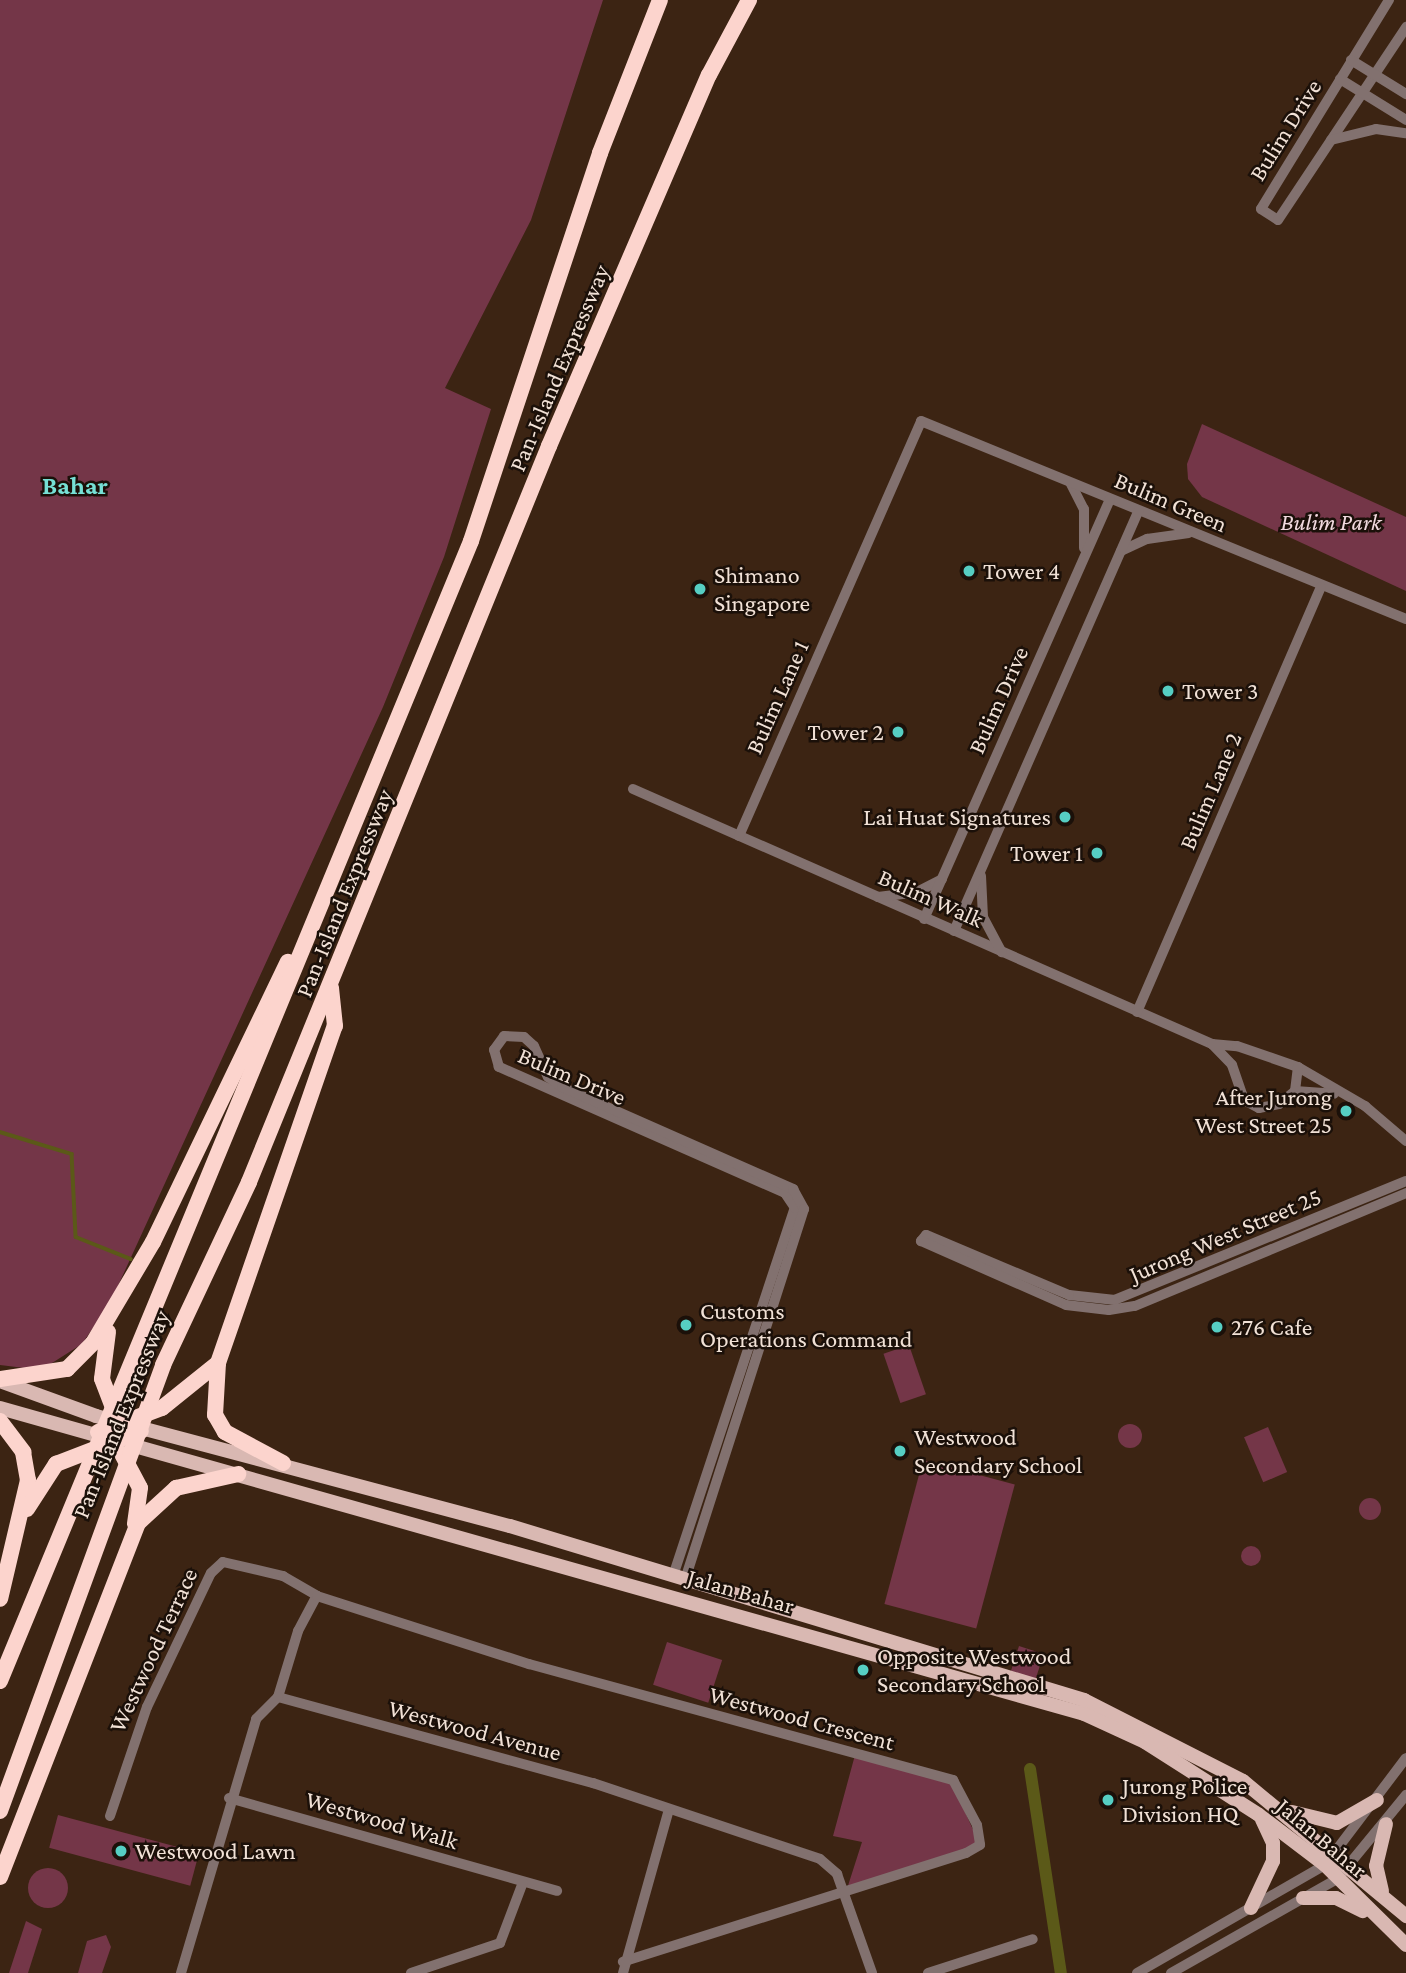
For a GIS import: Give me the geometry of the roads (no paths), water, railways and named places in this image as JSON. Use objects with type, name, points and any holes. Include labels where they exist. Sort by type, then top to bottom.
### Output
[{"type":"highway","points":[[648,0],[650,22]]},
{"type":"highway","name":"Pan-Island Expressway","points":[[0,1681],[471,541],[650,22],[660,0]]},
{"type":"highway","points":[[709,75],[740,0]]},
{"type":"highway","name":"Pan-Island Expressway","points":[[0,1811],[97,1532],[163,1365],[331,987],[549,446],[709,75],[749,0]]},
{"type":"highway","points":[[0,1877],[130,1539],[140,1488],[113,1433],[102,1379],[101,1355],[114,1312],[275,982],[310,928]]},
{"type":"highway","points":[[283,1463],[225,1432],[215,1415],[218,1363],[332,1036],[337,1012],[331,987]]},
{"type":"highway","points":[[0,1380],[67,1368],[114,1312]]},
{"type":"highway","points":[[18,1527],[56,1464],[162,1408],[218,1363]]},
{"type":"highway","points":[[0,1421],[26,1466],[18,1527],[0,1599]]},
{"type":"highway","points":[[113,1433],[146,1429]]},
{"type":"highway","points":[[130,1539],[150,1508],[176,1488],[238,1474]]},
{"type":"main road","name":"Jalan Bahar","points":[[0,1380],[113,1433]]},
{"type":"main road","name":"Jalan Bahar","points":[[0,1408],[113,1433],[238,1474],[1020,1691],[1145,1742],[1259,1815],[1325,1865],[1406,1945]]},
{"type":"main road","name":"Jalan Bahar","points":[[146,1429],[283,1463],[510,1526],[1084,1699],[1194,1752],[1278,1806],[1382,1892],[1406,1916]]},
{"type":"main road","points":[[509,1548],[521,1537],[510,1526]]},
{"type":"main road","points":[[1278,1806],[1337,1823],[1377,1800]]},
{"type":"main road","points":[[1251,1908],[1273,1861],[1273,1843],[1259,1815]]},
{"type":"main road","points":[[1382,1892],[1376,1866],[1385,1824]]},
{"type":"main road","points":[[1303,1898],[1350,1903],[1388,1927]]},
{"type":"street","name":"Bulim Drive","points":[[1389,0],[1261,209],[1278,220],[1372,74],[1406,27]]},
{"type":"street","points":[[1351,60],[1406,94]]},
{"type":"street","points":[[1340,79],[1406,120]]},
{"type":"street","points":[[1331,140],[1376,129],[1406,132]]},
{"type":"street","name":"Bulim Green","points":[[921,421],[1321,587],[1406,619]]},
{"type":"street","name":"Bulim Lane 1","points":[[739,836],[921,421]]},
{"type":"street","points":[[1071,483],[1084,509],[1083,558]]},
{"type":"street","name":"Bulim Drive","points":[[924,919],[1110,499]]},
{"type":"street","points":[[954,931],[1138,511]]},
{"type":"street","points":[[1121,551],[1147,539],[1192,533]]},
{"type":"street","name":"Bulim Lane 2","points":[[1137,1012],[1321,587]]},
{"type":"street","name":"Bulim Walk","points":[[633,789],[1212,1044],[1237,1045],[1298,1068],[1338,1094],[1365,1106],[1406,1141]]},
{"type":"street","points":[[982,870],[983,917],[1002,952]]},
{"type":"street","points":[[877,897],[916,892],[942,879]]},
{"type":"street","name":"Bulim Drive","points":[[504,1036],[523,1037],[534,1046],[548,1077],[562,1087],[793,1189],[804,1209],[679,1577],[795,1208],[785,1194],[499,1067],[494,1050],[504,1036]]},
{"type":"street","name":"Bulim Walk","points":[[1212,1044],[1232,1065],[1244,1100],[1259,1108],[1279,1104],[1295,1091],[1338,1094]]},
{"type":"street","points":[[1295,1091],[1298,1068]]},
{"type":"street","name":"Jurong West Street 25","points":[[1406,1181],[1115,1300],[1069,1295],[926,1236],[920,1241],[1066,1305],[1109,1310],[1135,1306],[1406,1193]]},
{"type":"street","points":[[1386,1201],[1406,1204]]},
{"type":"street","name":"Westwood Terrace","points":[[110,1816],[147,1707],[217,1565],[283,1576],[317,1596]]},
{"type":"street","points":[[181,1973],[229,1798],[256,1719],[278,1697],[298,1631],[317,1596]]},
{"type":"street","name":"Westwood Crescent","points":[[317,1596],[529,1664],[959,1785],[980,1845],[845,1895],[623,1968]]},
{"type":"street","name":"Westwood Avenue","points":[[278,1697],[593,1783],[668,1813],[820,1859],[837,1874],[872,1973]]},
{"type":"street","points":[[1137,1973],[1325,1865],[1337,1854],[1406,1758]]},
{"type":"street","points":[[1171,1973],[1338,1879],[1406,1795]]},
{"type":"street","name":"Westwood Walk","points":[[229,1798],[557,1891]]},
{"type":"street","points":[[623,1968],[668,1813]]},
{"type":"street","points":[[411,1973],[500,1943],[523,1882]]},
{"type":"street","points":[[928,1973],[1033,1939]]},
{"type":"waterway","points":[[0,1132],[72,1154],[76,1237],[131,1259]]},
{"type":"waterway","points":[[1030,1769],[1061,1973]]},
{"type":"place","name":"Tower 4","points":[[969,571]]},
{"type":"place","name":"Shimano Singapore","points":[[700,589]]},
{"type":"place","name":"Tower 3","points":[[1168,691]]},
{"type":"place","name":"Tower 2","points":[[898,732]]},
{"type":"place","name":"Lai Huat Signatures","points":[[1065,817]]},
{"type":"place","name":"Tower 1","points":[[1097,853]]},
{"type":"place","name":"After Jurong West Street 25","points":[[1346,1111]]},
{"type":"place","name":"Customs Operations Command","points":[[686,1325]]},
{"type":"place","name":"276 Cafe","points":[[1217,1327]]},
{"type":"place","name":"Westwood Secondary School","points":[[900,1451]]},
{"type":"place","name":"Opposite Westwood Secondary School","points":[[863,1670]]},
{"type":"place","name":"Jurong Police Division HQ","points":[[1108,1800]]},
{"type":"place","name":"Westwood Lawn","points":[[121,1851]]},
{"type":"district","name":"Bahar","points":[[75,486]]},
{"type":"park label","name":"Bulim Park","points":[[1331,522]]}]
